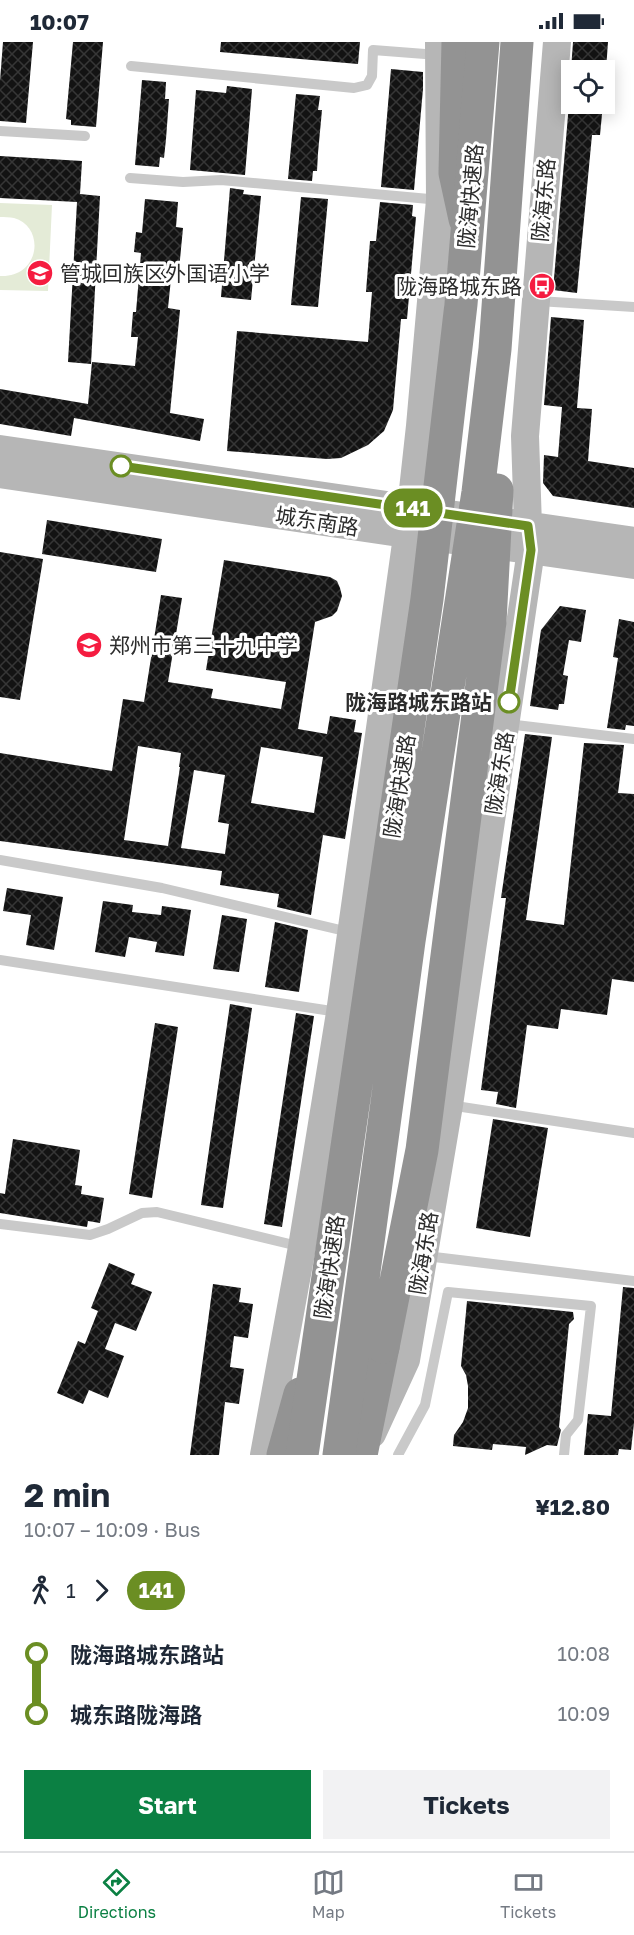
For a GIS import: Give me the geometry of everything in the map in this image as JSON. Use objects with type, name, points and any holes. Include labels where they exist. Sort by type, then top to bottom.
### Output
[{"type":"highway","name":"陇海快速路","points":[[302,1455],[427,599],[467,232],[483,42]]},
{"type":"highway","name":"陇海快速路","points":[[339,1455],[409,941],[478,492],[495,349],[517,42]]},
{"type":"highway","points":[[445,46],[455,173],[467,232]]},
{"type":"highway","points":[[361,1455],[422,1150],[490,622],[498,470],[508,352],[509,270],[504,211]]},
{"type":"highway","points":[[283,1455],[322,1317]]},
{"type":"street","name":"陇海东路","points":[[361,1455],[406,1360],[448,1105],[506,724],[530,538],[525,436],[557,42]]},
{"type":"street","points":[[264,1455],[302,1247],[352,933],[408,521],[420,426],[440,200],[445,46]]},
{"type":"street","name":"城东南路","points":[[0,449],[408,521]]},
{"type":"street","name":"城东南路","points":[[0,474],[408,521],[530,538],[634,541]]},
{"type":"street","name":"城东南路","points":[[530,538],[634,565]]},
{"type":"lane","points":[[131,66],[354,88],[367,85],[372,76],[373,50],[445,46]]},
{"type":"lane","points":[[0,131],[85,136]]},
{"type":"lane","points":[[130,178],[183,182],[221,180],[440,200]]},
{"type":"lane","points":[[535,300],[634,307]]},
{"type":"lane","points":[[506,724],[634,739]]},
{"type":"lane","points":[[0,860],[162,888],[352,933]]},
{"type":"lane","points":[[0,960],[339,1012]]},
{"type":"lane","points":[[448,1105],[634,1133]]},
{"type":"lane","points":[[0,1224],[90,1235],[142,1213],[157,1212],[302,1247]]},
{"type":"lane","points":[[423,1256],[634,1281]]},
{"type":"lane","points":[[398,1455],[425,1405],[448,1292],[591,1306],[578,1420],[566,1435],[564,1455]]},
{"type":"green space","points":[[0,203],[52,205],[48,291],[0,290],[0,276],[24,269],[30,261],[34,251],[34,241],[31,231],[24,223],[14,218],[0,217]]},
{"type":"building","points":[[3,42],[33,42],[26,123],[0,121]]},
{"type":"building","points":[[73,42],[103,42],[96,127],[71,125],[71,120],[66,119]]},
{"type":"building","points":[[221,42],[360,42],[358,64],[220,52]]},
{"type":"building","points":[[573,42],[608,42],[607,60],[572,60]]},
{"type":"building","points":[[391,69],[423,72],[414,190],[381,187]]},
{"type":"building","points":[[142,80],[166,82],[165,99],[169,99],[166,139],[164,158],[160,157],[159,167],[135,165]]},
{"type":"building","points":[[227,86],[252,89],[245,175],[190,170],[196,90],[226,93]]},
{"type":"building","points":[[296,94],[320,96],[318,110],[322,110],[317,171],[313,171],[312,181],[288,179]]},
{"type":"building","points":[[568,114],[602,114],[600,135],[592,135],[577,293],[553,290]]},
{"type":"building","points":[[0,156],[82,161],[80,194],[100,196],[91,364],[68,362],[77,202],[0,198]]},
{"type":"building","points":[[230,188],[244,190],[243,194],[261,196],[251,300],[221,297]]},
{"type":"building","points":[[301,197],[328,199],[318,307],[291,305]]},
{"type":"building","points":[[145,199],[178,202],[176,227],[183,228],[179,270],[172,269],[168,308],[180,310],[170,413],[204,419],[200,441],[74,418],[71,436],[0,424],[0,389],[88,404],[92,362],[135,366],[138,337],[131,337],[133,312],[136,312],[141,253],[134,252],[136,232],[142,233]]},
{"type":"building","points":[[380,202],[413,205],[412,216],[416,217],[407,319],[401,319],[393,410],[384,431],[368,445],[341,458],[327,459],[227,451],[237,331],[368,342],[372,292],[366,292],[370,241],[376,241]]},
{"type":"building","points":[[551,317],[584,320],[577,408],[592,409],[588,461],[634,468],[634,508],[553,496],[543,483],[544,455],[558,457],[562,407],[544,405]]},
{"type":"building","points":[[47,520],[162,539],[156,572],[42,554]]},
{"type":"building","points":[[0,552],[43,559],[20,700],[0,697]]},
{"type":"building","points":[[224,560],[330,577],[337,581],[342,596],[337,611],[332,616],[315,622],[298,729],[327,734],[330,716],[356,720],[354,732],[362,733],[345,839],[323,835],[311,915],[277,907],[279,894],[220,885],[222,871],[0,841],[0,753],[112,771],[123,699],[144,702],[161,595],[182,598],[168,682],[213,689],[211,698],[281,709],[286,682],[206,670]],"holes":[[[138,746],[181,753],[168,846],[124,840]],[[261,747],[323,757],[314,813],[251,803]],[[194,770],[225,775],[218,822],[229,824],[225,854],[181,848]]]},
{"type":"building","points":[[560,606],[586,610],[581,642],[569,640],[563,675],[568,676],[564,704],[559,704],[558,710],[530,706],[541,630]]},
{"type":"building","points":[[619,619],[634,622],[634,726],[626,725],[625,730],[607,728],[618,658],[613,657]]},
{"type":"building","points":[[525,734],[552,737],[526,920],[564,925],[584,743],[624,745],[618,793],[634,794],[634,982],[612,979],[607,1015],[561,1009],[558,1029],[527,1025],[516,1108],[496,1104],[498,1092],[481,1090],[506,898],[501,898]]},
{"type":"building","points":[[7,888],[63,897],[54,950],[26,945],[31,915],[3,911]]},
{"type":"building","points":[[103,901],[133,905],[132,912],[161,915],[162,906],[191,910],[184,956],[155,952],[157,942],[129,937],[125,957],[95,952]]},
{"type":"building","points":[[222,915],[247,919],[239,972],[213,969]]},
{"type":"building","points":[[275,922],[308,930],[299,992],[265,987]]},
{"type":"building","points":[[230,1004],[252,1008],[223,1208],[201,1205]]},
{"type":"building","points":[[296,1013],[314,1016],[282,1227],[264,1224]]},
{"type":"building","points":[[155,1023],[178,1027],[152,1198],[129,1194]]},
{"type":"building","points":[[493,1119],[548,1128],[530,1237],[476,1228]]},
{"type":"building","points":[[13,1139],[80,1150],[75,1185],[82,1186],[81,1194],[104,1198],[100,1223],[88,1221],[87,1227],[0,1213],[0,1193],[5,1194]]},
{"type":"building","points":[[109,1263],[135,1274],[131,1284],[152,1292],[136,1331],[115,1323],[105,1349],[124,1356],[108,1398],[89,1390],[83,1404],[57,1393],[78,1341],[85,1344],[98,1311],[91,1308]]},
{"type":"building","points":[[213,1284],[241,1288],[239,1302],[253,1304],[248,1338],[234,1336],[230,1367],[244,1369],[239,1404],[225,1402],[219,1455],[190,1455]]},
{"type":"building","points":[[623,1287],[634,1288],[634,1423],[631,1450],[619,1449],[618,1455],[584,1455],[588,1414],[611,1416]]},
{"type":"building","points":[[467,1301],[573,1312],[574,1319],[569,1324],[559,1427],[561,1430],[557,1446],[547,1445],[525,1455],[526,1447],[493,1444],[492,1450],[453,1446],[454,1435],[463,1422],[468,1408],[468,1386],[461,1366]]},
{"type":"bus line","name":"141","points":[[121,466],[528,526],[531,550],[509,702]]},
{"type":"place","name":"管城回族区外国语小学","points":[[40,273]]},
{"type":"place","name":"陇海路城东路","points":[[542,286]]},
{"type":"place","name":"郑州市第三十九中学","points":[[89,645]]},
{"type":"place","name":"陇海路城东路站","points":[[509,702]]}]
